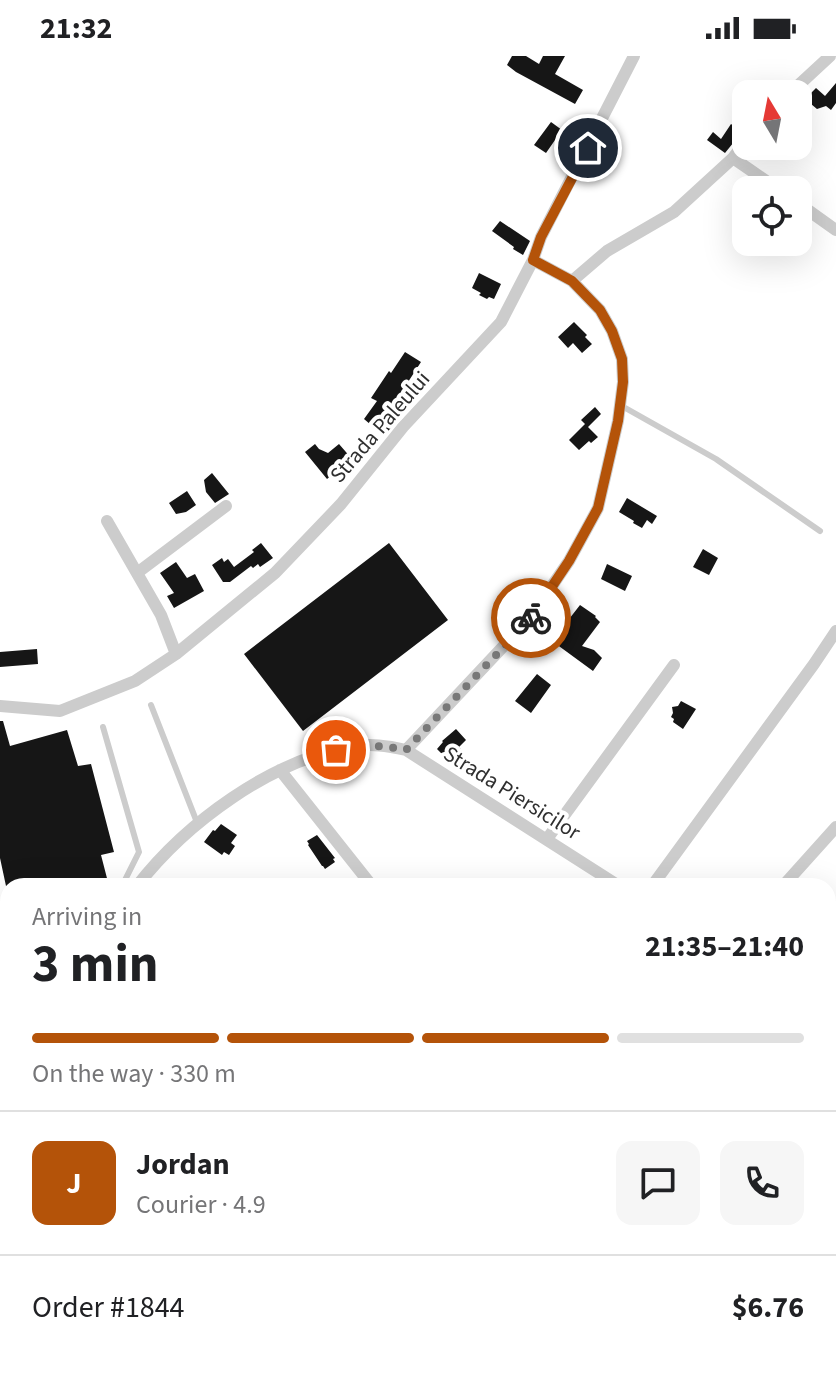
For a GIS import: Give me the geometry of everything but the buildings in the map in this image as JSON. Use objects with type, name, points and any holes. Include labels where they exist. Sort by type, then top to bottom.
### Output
[{"type":"street","name":"Strada Paleului","points":[[0,706],[60,711],[135,681],[176,654],[275,573],[341,504],[403,427],[501,322],[634,56]]},
{"type":"street","points":[[804,80],[830,56]]},
{"type":"street","points":[[572,281],[607,251],[674,212],[732,159]]},
{"type":"street","points":[[736,160],[759,176]]},
{"type":"street","points":[[812,213],[836,230]]},
{"type":"street","points":[[406,750],[530,618],[569,561],[598,508],[618,421],[623,382],[622,359],[600,310],[572,281],[533,260]]},
{"type":"street","points":[[137,573],[226,506]]},
{"type":"street","points":[[107,521],[161,615],[176,654]]},
{"type":"street","points":[[658,878],[836,631]]},
{"type":"street","points":[[547,839],[674,665]]},
{"type":"street","name":"Strada Piersicilor","points":[[144,878],[172,847],[198,825],[280,770],[320,754],[353,746],[379,745],[406,750],[607,878]]},
{"type":"street","points":[[280,770],[366,878]]},
{"type":"street","points":[[790,878],[836,827]]},
{"type":"street","points":[[820,846],[836,847]]},
{"type":"lane","points":[[620,405],[716,459],[820,531]]},
{"type":"lane","points":[[151,705],[198,825]]},
{"type":"lane","points":[[103,727],[139,852],[126,878]]},
{"type":"way so far","points":[[336,750],[379,745],[406,750],[531,618]]},
{"type":"route","points":[[531,618],[569,561],[598,508],[618,421],[623,382],[622,359],[600,310],[572,281],[533,260],[541,237],[588,148]]}]
